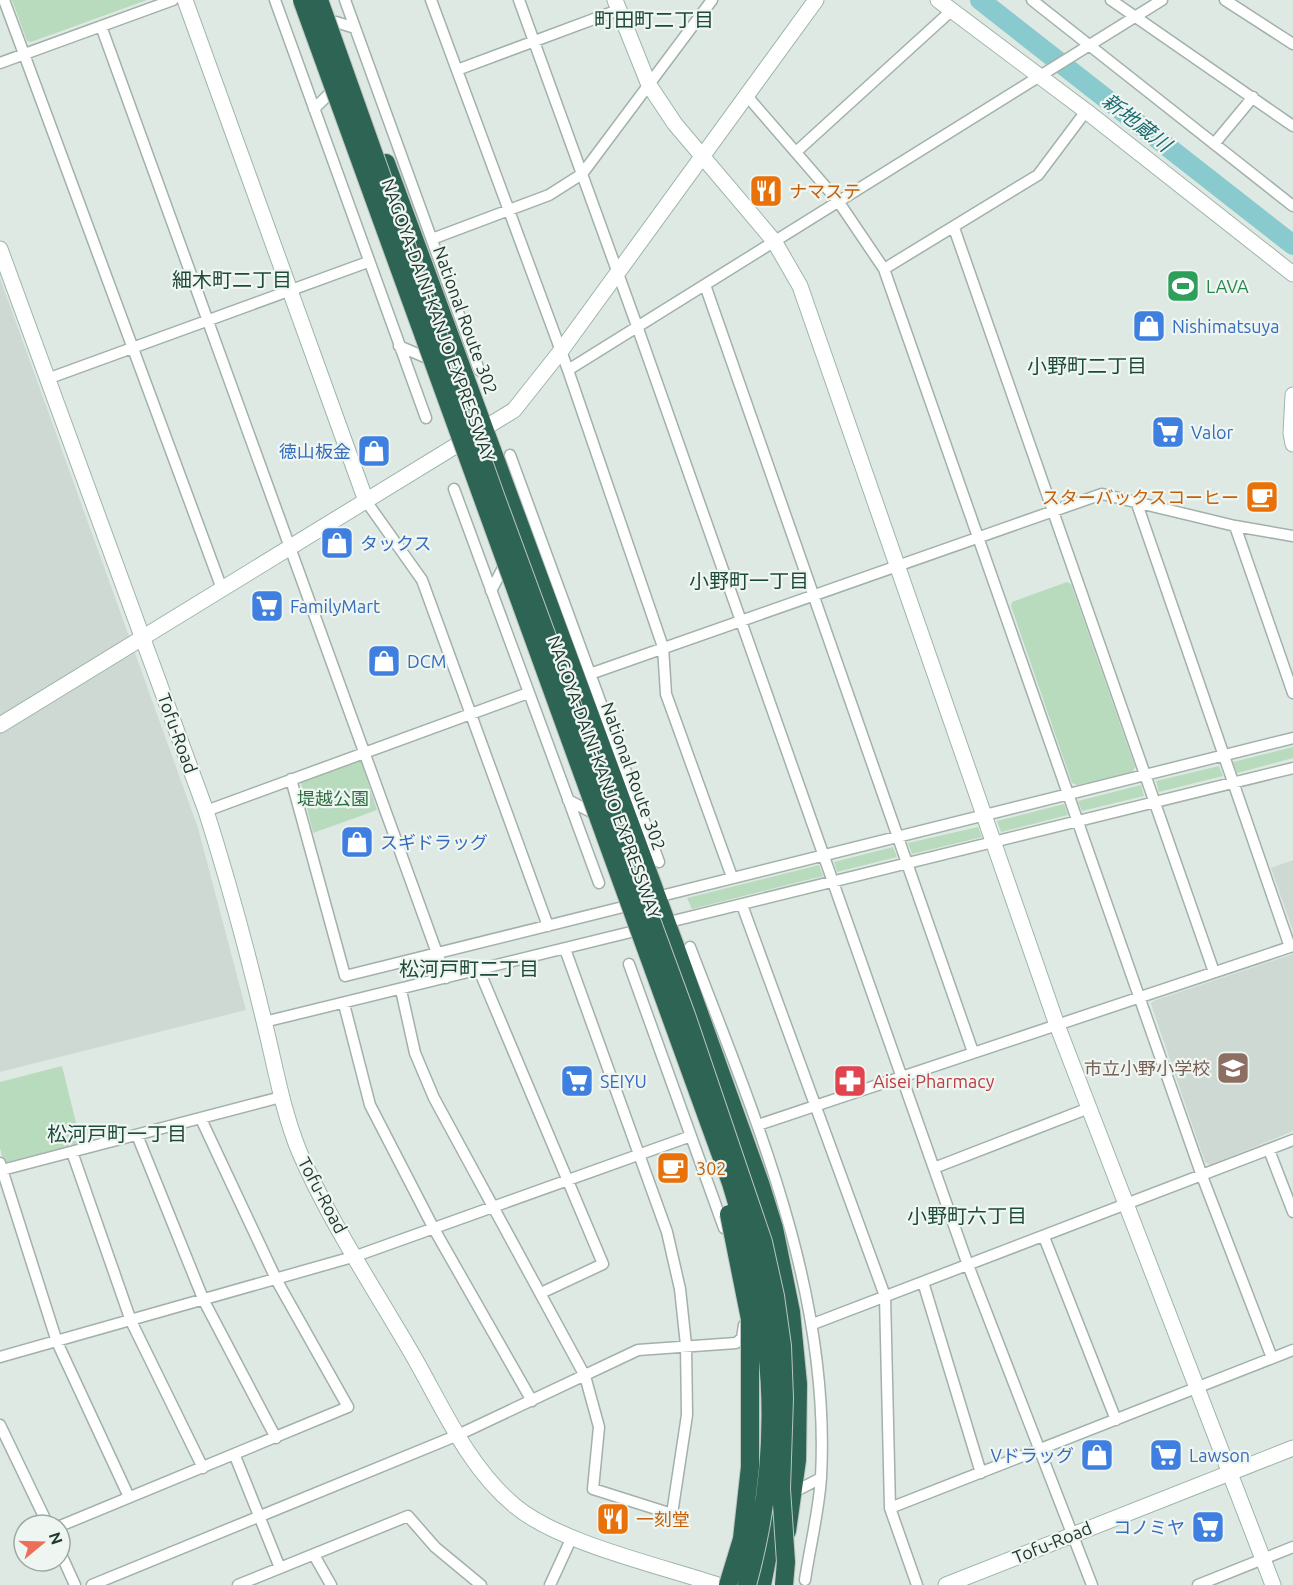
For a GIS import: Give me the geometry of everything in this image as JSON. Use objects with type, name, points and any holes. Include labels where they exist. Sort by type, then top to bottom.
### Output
[{"type":"highway","points":[[290,0],[347,107]]},
{"type":"highway","name":"NAGOYA-DAINI-KANJO EXPRESSWAY","points":[[302,0],[347,107],[689,1026],[763,1242],[775,1296],[782,1346],[787,1491],[762,1585]]},
{"type":"highway","name":"NAGOYA-DAINI-KANJO EXPRESSWAY","points":[[319,0],[347,107],[731,1183],[751,1246],[768,1347],[771,1401],[767,1487],[757,1547],[747,1585]]},
{"type":"highway","points":[[326,0],[347,107]]},
{"type":"highway","name":"National Route 302","points":[[326,0],[442,315],[472,373],[484,429],[522,532],[620,777],[633,835],[760,1183],[785,1273],[798,1384],[774,1585]]},
{"type":"highway","points":[[671,1020],[722,1186],[741,1264],[750,1319],[750,1467],[742,1539],[728,1585]]},
{"type":"highway","points":[[784,1585],[787,1491]]},
{"type":"street","points":[[4,0],[222,589]]},
{"type":"street","points":[[0,63],[172,0]]},
{"type":"street","points":[[185,0],[366,501],[422,580],[548,927]]},
{"type":"street","points":[[275,0],[426,418]]},
{"type":"street","points":[[345,0],[454,300],[472,373]]},
{"type":"street","points":[[431,0],[568,370],[663,647],[666,694],[732,877]]},
{"type":"street","points":[[519,0],[835,882],[968,1265],[1092,1585]]},
{"type":"street","points":[[432,239],[549,195],[582,174],[712,0]]},
{"type":"street","points":[[0,725],[484,429],[520,403],[560,352],[816,0]]},
{"type":"street","points":[[938,0],[1042,74],[1293,274]]},
{"type":"street","points":[[1032,0],[1086,45],[1293,206]]},
{"type":"street","points":[[1111,0],[1293,126]]},
{"type":"street","points":[[568,370],[1086,45],[1162,0]]},
{"type":"street","points":[[1225,0],[1293,45]]},
{"type":"street","points":[[457,70],[534,43],[616,5],[649,85],[675,124],[774,241],[800,286],[1057,1025],[1199,1387],[1272,1585]]},
{"type":"street","points":[[796,152],[951,11]]},
{"type":"street","points":[[336,22],[355,28]]},
{"type":"street","points":[[101,26],[446,978]]},
{"type":"street","points":[[314,109],[352,70]]},
{"type":"street","points":[[747,96],[838,201],[884,269],[1202,1176],[1272,1358]]},
{"type":"street","points":[[1214,144],[1252,97]]},
{"type":"street","points":[[884,269],[1038,175],[1086,111]]},
{"type":"street","points":[[954,228],[1214,972]]},
{"type":"street","name":"Tofu-Road","points":[[0,249],[206,811],[231,891],[281,1097],[299,1150],[326,1206],[458,1436],[492,1484],[537,1521],[572,1537],[718,1585]]},
{"type":"street","points":[[47,379],[368,262]]},
{"type":"street","points":[[705,285],[973,1052]]},
{"type":"street","points":[[442,315],[454,300]]},
{"type":"street","points":[[399,346],[472,373]]},
{"type":"street","points":[[1293,395],[1291,433],[1293,444]]},
{"type":"street","points":[[510,455],[590,674],[620,777],[659,862]]},
{"type":"street","points":[[454,489],[599,883]]},
{"type":"street","points":[[507,493],[529,506]]},
{"type":"street","points":[[590,674],[1102,494],[1235,526],[1293,536]]},
{"type":"street","points":[[758,1125],[1292,947],[1232,782],[1136,501]]},
{"type":"street","points":[[1235,526],[1293,693]]},
{"type":"street","points":[[491,591],[522,532]]},
{"type":"street","points":[[206,811],[528,693]]},
{"type":"street","points":[[291,779],[345,976],[548,927],[732,877],[1293,738]]},
{"type":"street","points":[[264,1022],[908,865],[1293,768]]},
{"type":"street","points":[[568,800],[633,835]]},
{"type":"street","points":[[742,905],[885,1296],[890,1508],[917,1585]]},
{"type":"street","points":[[690,947],[758,1125],[789,1224],[813,1324],[821,1402],[821,1478],[805,1580]]},
{"type":"street","points":[[401,990],[423,1074],[585,1376],[599,1427],[594,1489],[672,1514],[687,1415],[686,1345],[680,1289],[667,1233],[641,1154],[565,949]]},
{"type":"street","points":[[92,1585],[458,1436],[638,1350],[736,1343],[742,1338],[744,1329],[733,1258],[718,1208],[629,964]]},
{"type":"street","points":[[479,970],[603,1264],[541,1293]]},
{"type":"street","points":[[344,1004],[370,1105],[434,1229],[532,1401]]},
{"type":"street","points":[[673,1085],[706,1032]]},
{"type":"street","points":[[129,1497],[57,1342],[1,1167],[72,1152],[281,1097]]},
{"type":"street","points":[[934,1168],[1089,1108]]},
{"type":"street","points":[[72,1521],[235,1456],[348,1407],[277,1281],[201,1119]]},
{"type":"street","points":[[138,1135],[204,1301],[276,1438]]},
{"type":"street","points":[[0,1357],[277,1281],[356,1256],[691,1136]]},
{"type":"street","points":[[813,1324],[1127,1206],[1293,1140]]},
{"type":"street","points":[[1269,1150],[1293,1212]]},
{"type":"street","points":[[72,1152],[130,1321],[202,1468]]},
{"type":"street","points":[[1044,1237],[1116,1420]]},
{"type":"street","points":[[923,1282],[981,1473]]},
{"type":"street","points":[[890,1508],[1293,1350]]},
{"type":"street","points":[[0,1425],[42,1513]]},
{"type":"street","name":"Tofu-Road","points":[[946,1585],[1293,1448]]},
{"type":"street","points":[[235,1456],[280,1568]]},
{"type":"street","points":[[787,1491],[821,1478]]},
{"type":"street","points":[[243,1584],[408,1516],[435,1546],[481,1585]]},
{"type":"street","points":[[550,1585],[572,1537]]},
{"type":"street","points":[[1198,1585],[1293,1547]]},
{"type":"street","points":[[314,1555],[331,1585]]},
{"type":"shaded area","points":[[0,278],[198,828],[246,1010],[0,1072]]},
{"type":"shaded area","points":[[1293,860],[1293,931],[1271,868]]},
{"type":"shaded area","name":"市立小野小学校","points":[[1293,954],[1293,1131],[1210,1165],[1205,1162],[1151,1004],[1153,1001]]},
{"type":"green space","points":[[12,0],[147,0],[31,42],[27,41]]},
{"type":"green space","points":[[1067,582],[1071,584],[1135,767],[1132,772],[1077,785],[1072,783],[1011,606],[1012,602]]},
{"type":"green space","points":[[1293,747],[1293,758],[1237,773],[1233,762]]},
{"type":"green space","name":"堤越公園","points":[[361,761],[377,810],[313,833],[301,782]]},
{"type":"green space","points":[[1219,766],[1223,776],[1159,792],[1156,781]]},
{"type":"green space","points":[[1141,785],[1144,796],[1082,811],[1078,801]]},
{"type":"green space","points":[[1064,804],[1068,815],[1001,832],[997,821]]},
{"type":"green space","points":[[978,827],[982,837],[912,854],[908,843]]},
{"type":"green space","points":[[893,847],[897,857],[837,872],[834,862]]},
{"type":"green space","points":[[819,865],[823,876],[692,909],[687,898]]},
{"type":"green space","points":[[62,1066],[81,1143],[7,1162],[3,1160],[0,1148],[0,1082]]},
{"type":"waterway","name":"新地蔵川","points":[[980,0],[1293,245]]},
{"type":"place","name":"ナマステ","points":[[766,191]]},
{"type":"place","name":"LAVA","points":[[1183,286]]},
{"type":"place","name":"Nishimatsuya","points":[[1149,326]]},
{"type":"place","name":"Valor","points":[[1168,432]]},
{"type":"place","name":"徳山板金","points":[[374,451]]},
{"type":"place","name":"スターバックスコーヒー","points":[[1262,497]]},
{"type":"place","name":"タックス","points":[[337,543]]},
{"type":"place","name":"FamilyMart","points":[[267,606]]},
{"type":"place","name":"DCM","points":[[384,661]]},
{"type":"place","name":"スギドラッグ","points":[[357,842]]},
{"type":"place","name":"市立小野小学校","points":[[1233,1068]]},
{"type":"place","name":"SEIYU","points":[[577,1081]]},
{"type":"place","name":"Aisei Pharmacy","points":[[850,1081]]},
{"type":"place","name":"302","points":[[673,1168]]},
{"type":"place","name":"Vドラッグ","points":[[1097,1455]]},
{"type":"place","name":"Lawson","points":[[1166,1455]]},
{"type":"place","name":"一刻堂","points":[[613,1519]]},
{"type":"place","name":"コノミヤ","points":[[1208,1527]]},
{"type":"district","name":"町田町二丁目","points":[[654,19]]},
{"type":"district","name":"細木町二丁目","points":[[232,279]]},
{"type":"district","name":"小野町二丁目","points":[[1087,365]]},
{"type":"district","name":"小野町一丁目","points":[[749,580]]},
{"type":"district","name":"松河戸町二丁目","points":[[469,968]]},
{"type":"district","name":"松河戸町一丁目","points":[[117,1133]]},
{"type":"district","name":"小野町六丁目","points":[[967,1215]]}]
